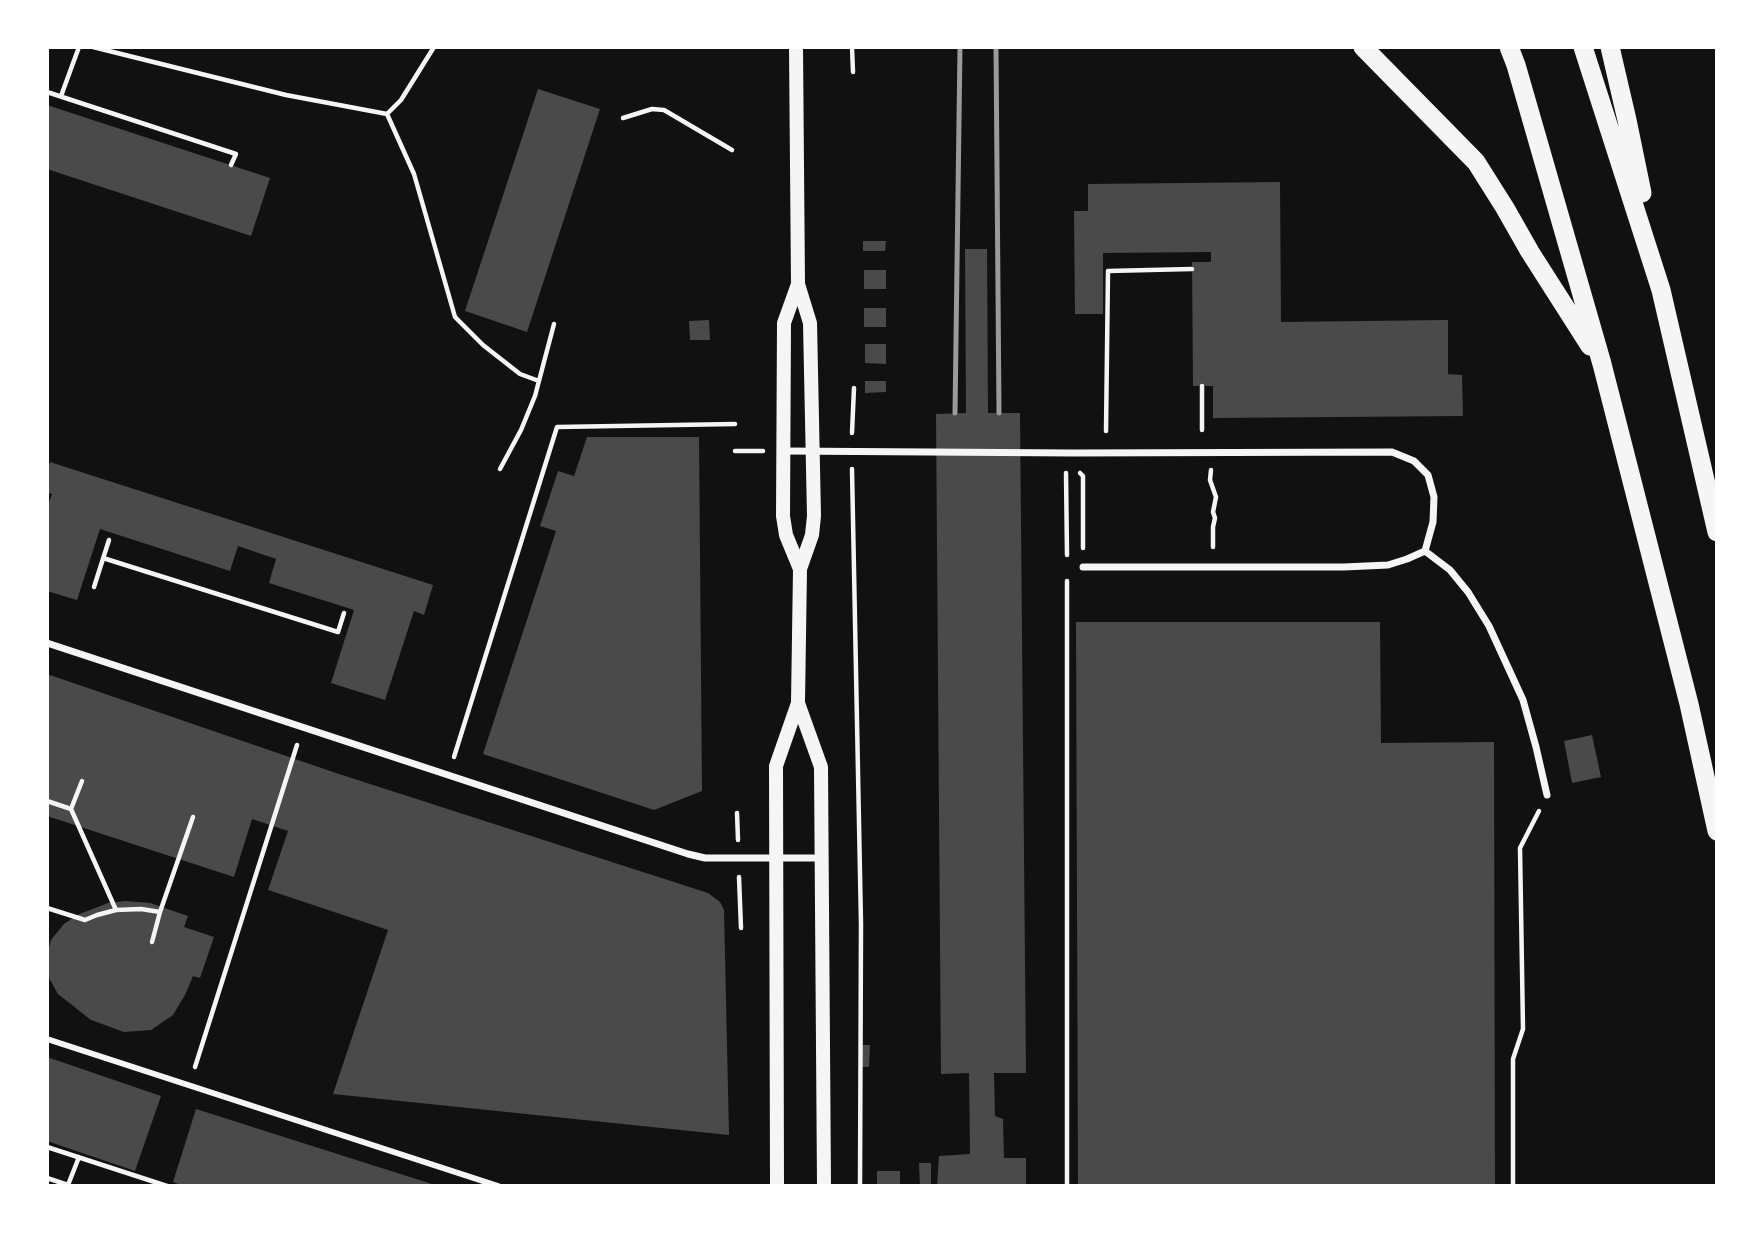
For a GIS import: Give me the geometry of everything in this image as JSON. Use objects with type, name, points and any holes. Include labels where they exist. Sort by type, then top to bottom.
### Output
[{"type":"highway","points":[[1363,47],[1476,162],[1602,364]]},
{"type":"highway","points":[[1509,47],[1602,364],[1689,704],[1717,831]]},
{"type":"highway","points":[[1583,47],[1661,290]]},
{"type":"highway","points":[[1610,47],[1661,290],[1717,532]]},
{"type":"main road","points":[[796,47],[798,284],[810,323],[814,516],[812,535],[800,569],[799,703],[821,767],[824,1186]]},
{"type":"main road","points":[[798,284],[784,323],[783,516],[786,535],[800,569]]},
{"type":"main road","points":[[777,1186],[776,766],[799,703]]},
{"type":"street","points":[[784,451],[1392,452],[1414,461],[1428,475],[1434,497],[1433,522],[1425,551]]},
{"type":"street","points":[[1083,567],[1388,565],[1425,551]]},
{"type":"street","points":[[1425,551],[1450,570],[1468,592],[1489,626],[1522,700],[1547,795]]},
{"type":"street","points":[[47,643],[688,854],[705,858],[820,858]]},
{"type":"street","points":[[47,1039],[498,1186]]},
{"type":"path","points":[[61,96],[79,47]]},
{"type":"path","points":[[93,47],[286,95],[387,114]]},
{"type":"path","points":[[387,114],[401,100],[434,47]]},
{"type":"path","points":[[852,47],[853,72]]},
{"type":"path","points":[[47,92],[236,154],[231,165]]},
{"type":"path","points":[[623,118],[652,109],[664,110],[732,150]]},
{"type":"path","points":[[387,114],[414,174],[454,317],[483,345],[520,374],[540,380]]},
{"type":"path","points":[[1106,431],[1108,271],[1192,270]]},
{"type":"path","points":[[500,469],[521,430],[540,380],[554,324]]},
{"type":"path","points":[[1202,386],[1202,430]]},
{"type":"path","points":[[852,429],[853,388]]},
{"type":"path","points":[[448,775],[557,427],[735,424]]},
{"type":"path","points":[[1214,567],[1213,527],[1216,497],[1210,480],[1215,452]]},
{"type":"path","points":[[1067,557],[1066,474],[1073,464]]},
{"type":"path","points":[[852,471],[861,924],[860,1186]]},
{"type":"path","points":[[1083,476],[1083,526]]},
{"type":"path","points":[[94,587],[109,540]]},
{"type":"path","points":[[103,558],[338,632],[344,613]]},
{"type":"path","points":[[1067,571],[1067,1186]]},
{"type":"path","points":[[189,1085],[303,727]]},
{"type":"path","points":[[82,781],[71,809],[116,910]]},
{"type":"path","points":[[1513,1186],[1513,1059],[1523,1029],[1520,848],[1547,795]]},
{"type":"path","points":[[47,801],[71,809]]},
{"type":"path","points":[[152,942],[193,817]]},
{"type":"path","points":[[47,908],[85,920],[116,910],[141,909],[160,912]]},
{"type":"path","points":[[47,1147],[167,1186]]},
{"type":"path","points":[[47,1178],[68,1185],[79,1157]]},
{"type":"building","points":[[538,89],[600,109],[527,332],[465,311]]},
{"type":"building","points":[[47,105],[270,178],[251,236],[47,169]]},
{"type":"building","points":[[1280,182],[1281,322],[1448,320],[1448,374],[1462,375],[1463,416],[1213,418],[1213,386],[1193,386],[1192,262],[1211,262],[1211,252],[1103,253],[1103,314],[1075,314],[1074,211],[1088,211],[1088,184]]},
{"type":"building","points":[[863,241],[886,241],[885,251],[863,251]]},
{"type":"building","points":[[965,249],[987,249],[988,413],[1020,413],[1026,1073],[994,1073],[995,1116],[1003,1119],[1004,1158],[1026,1158],[1026,1186],[937,1186],[939,1156],[970,1154],[969,1073],[941,1074],[936,414],[966,413]]},
{"type":"building","points":[[864,270],[886,270],[886,289],[864,289]]},
{"type":"building","points":[[864,308],[886,308],[886,327],[864,327]]},
{"type":"building","points":[[709,320],[710,340],[690,340],[689,321]]},
{"type":"building","points":[[865,344],[886,344],[886,364],[865,363]]},
{"type":"building","points":[[865,381],[886,381],[886,392],[865,393]]},
{"type":"building","points":[[587,437],[699,437],[702,791],[654,810],[483,754],[556,531],[540,526],[558,471],[574,476]]},
{"type":"building","points":[[50,462],[433,585],[424,615],[414,611],[385,700],[331,683],[354,610],[269,583],[276,559],[238,546],[230,571],[100,529],[77,600],[47,591],[47,508],[52,494],[47,493],[47,471]]},
{"type":"building","points":[[1076,622],[1380,622],[1381,743],[1494,742],[1495,1186],[1078,1186]]},
{"type":"building","points":[[47,674],[336,773],[708,893],[720,902],[724,910],[729,1135],[333,1094],[388,930],[268,890],[288,831],[252,819],[234,877],[47,816]]},
{"type":"building","points":[[1592,735],[1601,777],[1572,783],[1564,741]]},
{"type":"building","points":[[108,903],[150,903],[188,916],[184,927],[214,937],[200,978],[193,976],[173,1015],[151,1030],[124,1032],[91,1020],[58,994],[49,978],[47,955],[51,940],[64,924],[77,915]]},
{"type":"building","points":[[861,1045],[870,1045],[869,1067],[861,1067]]},
{"type":"building","points":[[47,1057],[161,1096],[135,1171],[47,1141]]},
{"type":"building","points":[[196,1109],[435,1186],[184,1186],[173,1182]]},
{"type":"building","points":[[919,1163],[931,1163],[931,1186],[920,1186]]},
{"type":"building","points":[[877,1171],[900,1171],[900,1186],[877,1186]]},
{"type":"railway","points":[[955,413],[960,47]]},
{"type":"railway","points":[[996,47],[999,413]]}]
